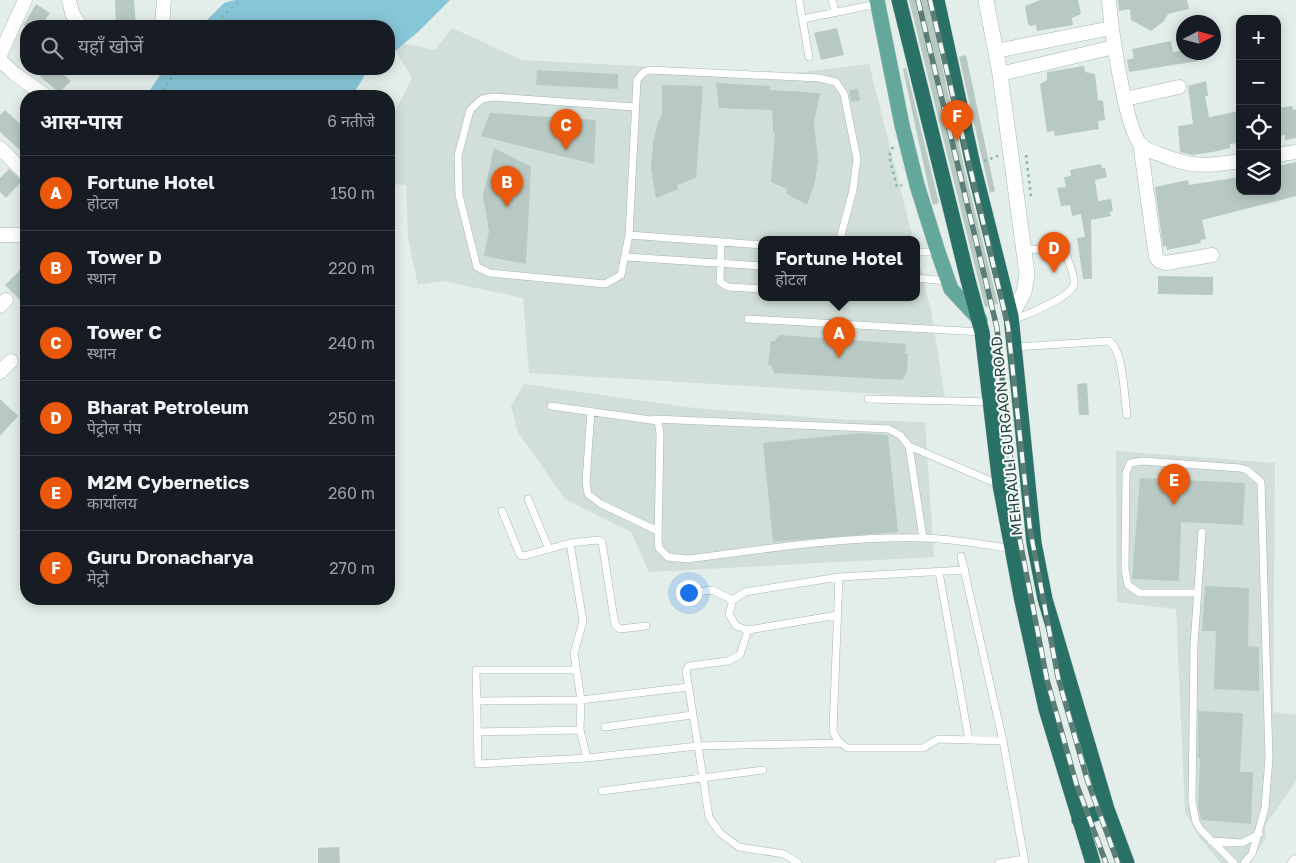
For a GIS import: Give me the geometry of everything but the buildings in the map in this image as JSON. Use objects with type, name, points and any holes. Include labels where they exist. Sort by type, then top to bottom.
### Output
[{"type":"highway","name":"MEHRAULI GURGAON ROAD","points":[[899,0],[981,326],[992,402],[1000,485],[1046,709],[1093,863]]},
{"type":"highway","name":"MEHRAULI GURGAON ROAD","points":[[937,0],[972,165],[1011,318],[1016,347],[1034,543],[1045,599],[1107,809],[1127,863]]},
{"type":"highway","points":[[1079,820],[1107,809]]},
{"type":"main road","points":[[877,2],[917,185],[938,252],[951,289],[981,326]]},
{"type":"street","points":[[0,54],[25,0]]},
{"type":"street","points":[[69,0],[72,13],[76,20]]},
{"type":"street","points":[[162,20],[164,0]]},
{"type":"street","points":[[986,0],[1000,74],[1026,284],[1011,318]]},
{"type":"street","points":[[1109,0],[1114,47],[1125,99],[1140,143],[1156,257],[1159,261],[1166,263],[1212,255]]},
{"type":"street","points":[[996,51],[1111,28]]},
{"type":"street","points":[[1000,74],[1114,47]]},
{"type":"street","points":[[0,60],[15,74],[38,90]]},
{"type":"street","points":[[1125,99],[1179,87]]},
{"type":"street","points":[[1140,143],[1155,152],[1184,164],[1206,166],[1236,162]]},
{"type":"street","points":[[0,148],[20,168]]},
{"type":"street","points":[[1281,154],[1296,152]]},
{"type":"street","points":[[0,235],[20,235]]},
{"type":"street","points":[[0,372],[11,361]]},
{"type":"lane","points":[[799,0],[809,57]]},
{"type":"lane","points":[[832,0],[835,11]]},
{"type":"lane","points":[[803,19],[835,11],[852,4],[877,2]]},
{"type":"lane","points":[[635,107],[494,97],[482,99],[470,110],[458,156],[459,195],[474,261],[481,270],[605,284],[621,275],[626,258],[629,235],[637,80],[644,72],[650,70],[819,78],[836,82],[844,94],[857,159],[854,190],[841,236]]},
{"type":"lane","points":[[629,235],[758,245]]},
{"type":"lane","points":[[721,243],[719,277],[723,285],[758,289]]},
{"type":"lane","points":[[1011,318],[1059,300],[1072,291],[1074,284],[1066,255],[1058,250],[1023,249]]},
{"type":"lane","points":[[920,252],[938,252]]},
{"type":"lane","points":[[626,258],[758,266]]},
{"type":"lane","points":[[920,278],[948,281]]},
{"type":"lane","points":[[748,318],[981,326]]},
{"type":"lane","points":[[1016,347],[1108,341],[1114,344],[1119,356],[1127,415]]},
{"type":"lane","points":[[868,399],[992,402]]},
{"type":"lane","points":[[551,406],[654,419],[805,427],[858,426],[889,429],[901,436],[909,446],[1000,485]]},
{"type":"lane","points":[[591,411],[586,482],[588,494],[601,504],[658,531]]},
{"type":"lane","points":[[654,419],[660,424],[659,548],[662,554],[668,557],[688,559],[813,545],[923,538],[950,539],[1012,549]]},
{"type":"lane","points":[[909,446],[923,538]]},
{"type":"lane","points":[[1197,593],[1140,593],[1128,585],[1125,570],[1126,473],[1130,463],[1144,461],[1240,468],[1247,470],[1261,482],[1269,758],[1265,808],[1252,854],[1244,863]]},
{"type":"lane","points":[[528,499],[549,549]]},
{"type":"lane","points":[[502,511],[520,555],[524,556],[570,544],[598,540],[602,542],[615,624],[620,629],[646,626]]},
{"type":"lane","points":[[1202,532],[1194,645],[1192,801],[1196,822],[1211,841],[1234,863]]},
{"type":"lane","points":[[570,544],[583,621],[574,653],[581,700],[580,730],[587,758]]},
{"type":"lane","points":[[961,556],[1003,741],[1025,861],[999,863]]},
{"type":"lane","points":[[838,615],[748,630],[736,626],[731,620],[729,608],[733,600],[745,592],[840,577],[965,570]]},
{"type":"lane","points":[[939,572],[969,740]]},
{"type":"lane","points":[[840,577],[833,730],[835,737],[840,743],[848,748],[922,748],[938,739],[1003,741]]},
{"type":"lane","points":[[687,593],[712,590],[733,600]]},
{"type":"lane","points":[[748,630],[740,655],[728,661],[688,666],[686,671],[710,817],[720,833],[740,847],[784,854],[798,863]]},
{"type":"lane","points":[[577,670],[476,670],[478,764],[587,758],[698,746],[840,743]]},
{"type":"lane","points":[[477,701],[581,700],[688,687]]},
{"type":"lane","points":[[605,727],[692,716]]},
{"type":"lane","points":[[477,732],[580,730]]},
{"type":"lane","points":[[602,791],[763,770]]},
{"type":"lane","points":[[1211,841],[1242,843],[1258,834]]},
{"type":"path","points":[[219,20],[241,0]]},
{"type":"path","points":[[163,90],[174,75]]},
{"type":"path","points":[[1025,148],[1032,192]]},
{"type":"path","points":[[889,156],[897,187]]},
{"type":"shaded area","points":[[452,28],[522,60],[786,74],[869,64],[912,236],[758,236],[758,301],[920,301],[920,266],[931,311],[945,398],[529,373],[523,298],[443,281],[418,285],[408,237],[406,185],[395,184],[395,112],[412,78],[395,50],[395,41],[435,50]]},
{"type":"shaded area","points":[[524,384],[694,408],[832,419],[925,422],[934,557],[649,572],[631,532],[565,499],[518,432],[511,406]]},
{"type":"shaded area","points":[[1116,451],[1275,463],[1273,712],[1296,715],[1296,781],[1265,826],[1266,838],[1249,863],[1221,863],[1199,837],[1185,812],[1176,609],[1117,602]]},
{"type":"water","points":[[235,0],[450,0],[418,32],[395,51],[395,20],[207,20],[224,3]]},
{"type":"water","points":[[160,75],[365,75],[356,90],[150,90]]},
{"type":"railway","points":[[918,0],[997,328],[1018,531],[1047,680],[1076,783],[1106,863]]},
{"type":"railway","points":[[930,0],[1008,326],[1030,529],[1058,677],[1087,779],[1118,863]]},
{"type":"place","name":"Guru Dronacharya","points":[[957,141]]},
{"type":"place","name":"Tower C","points":[[566,150]]},
{"type":"place","name":"Tower D","points":[[507,207]]},
{"type":"place","name":"Bharat Petroleum","points":[[1054,273]]},
{"type":"place","name":"Fortune Hotel","points":[[839,358]]},
{"type":"place","name":"M2M Cybernetics","points":[[1174,505]]}]
